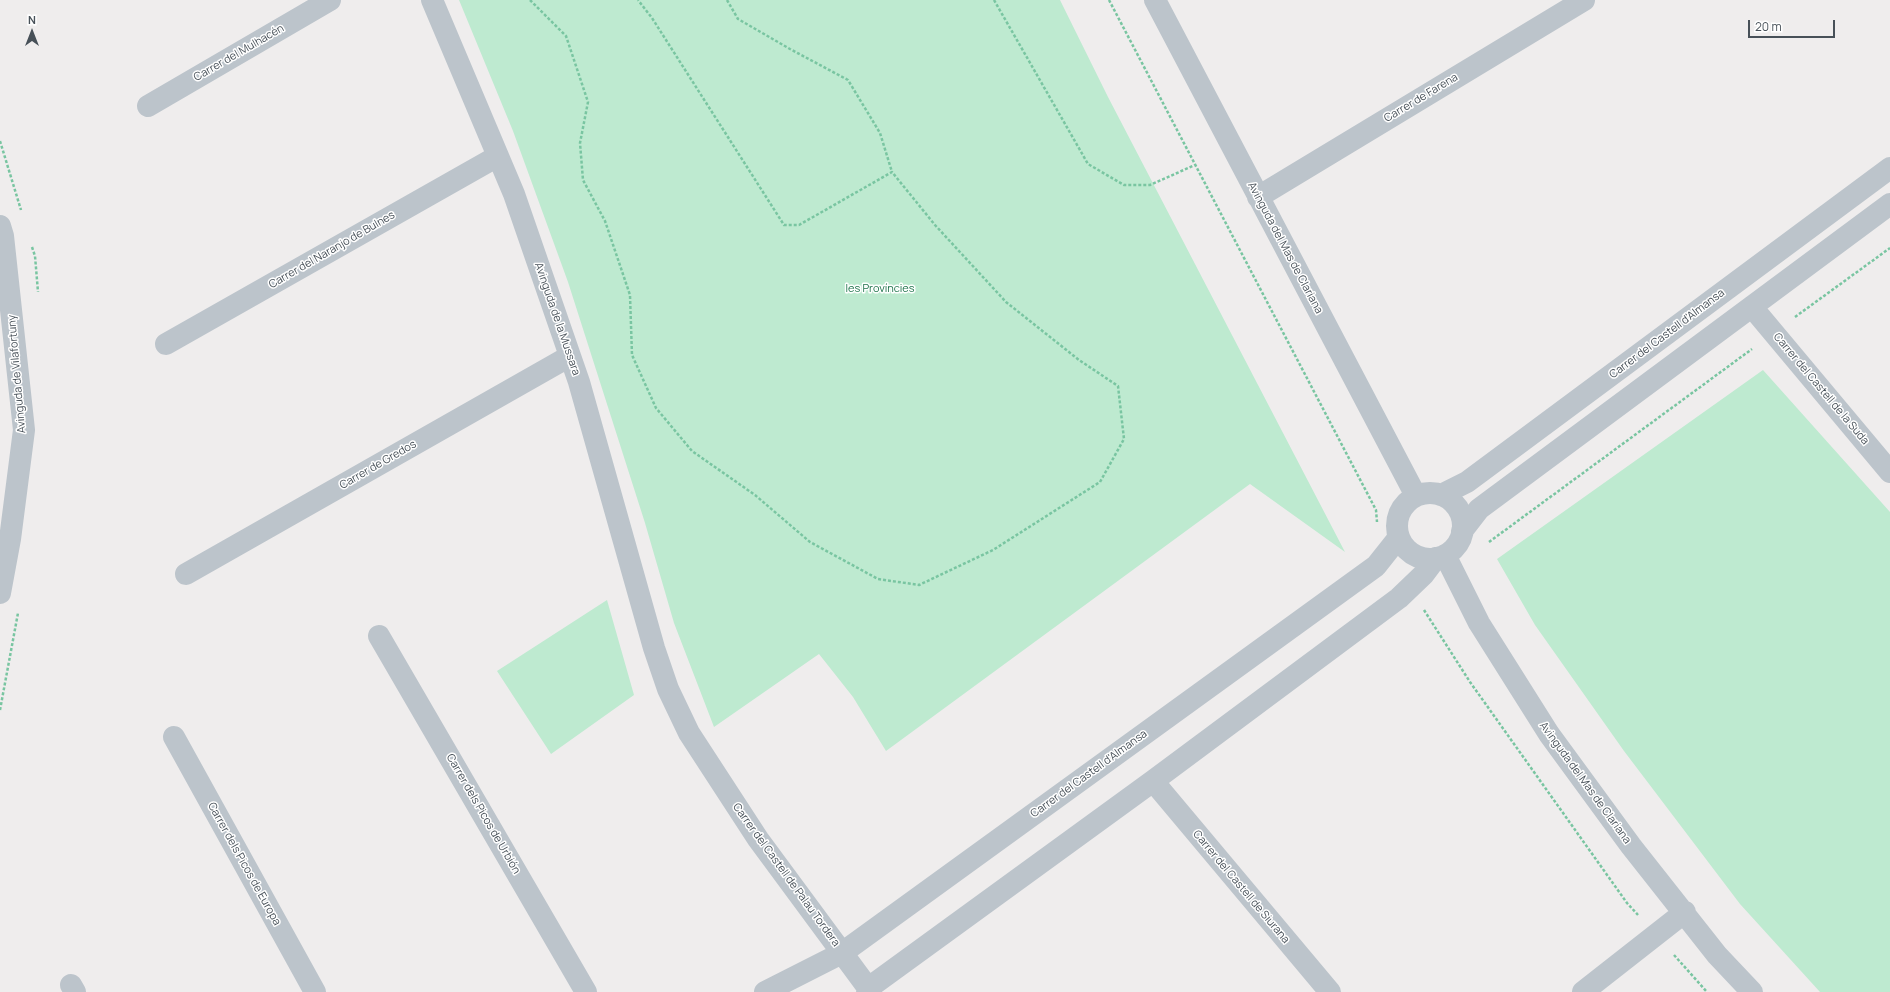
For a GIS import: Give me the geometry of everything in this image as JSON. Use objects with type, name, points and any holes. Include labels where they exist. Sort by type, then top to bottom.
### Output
[{"type":"street","name":"Carrer del Mulhacén","points":[[148,106],[330,0]]},
{"type":"street","name":"Avinguda de la Mussara","points":[[432,0],[514,194],[570,356],[654,648]]},
{"type":"street","name":"Avinguda del Mas de Clariana","points":[[1155,0],[1416,496]]},
{"type":"street","name":"Carrer de Farena","points":[[1258,197],[1584,0]]},
{"type":"street","name":"Carrer del Naranjo de Bulnes","points":[[166,344],[498,156]]},
{"type":"street","name":"Carrer del Castell d'Almansa","points":[[1441,495],[1467,482],[1890,168]]},
{"type":"street","points":[[869,992],[874,984],[1399,598],[1440,556],[1456,545],[1462,531],[1479,510],[1890,204]]},
{"type":"street","name":"Avinguda de Vilafortuny","points":[[0,593],[10,539],[24,430],[1,233]]},
{"type":"street","name":"Carrer del Castell de la Suda","points":[[1752,307],[1890,472]]},
{"type":"street","name":"Carrer de Gredos","points":[[186,574],[570,356]]},
{"type":"street","points":[[1440,556],[1424,558],[1414,554],[1405,547],[1399,537],[1397,523],[1404,505],[1416,496],[1428,493],[1441,495],[1452,502],[1458,509],[1462,517],[1462,531]]},
{"type":"street","name":"Carrer del Castell d'Almansa","points":[[765,992],[842,953],[1376,566],[1399,537]]},
{"type":"street","name":"Avinguda del Mas de Clariana","points":[[1440,556],[1479,623],[1549,734],[1631,846],[1685,912],[1717,955],[1752,992]]},
{"type":"street","name":"Carrer dels Picos de Urbión","points":[[379,636],[586,992]]},
{"type":"street","name":"Carrer del Castell de Palau Tordera","points":[[654,648],[668,689],[689,733],[758,839],[869,992]]},
{"type":"street","name":"Carrer dels Picos de Europa","points":[[174,737],[315,992]]},
{"type":"street","name":"Carrer del Castell de Siurana","points":[[1152,781],[1330,992]]},
{"type":"street","points":[[1583,992],[1685,912]]},
{"type":"path","points":[[530,0],[566,36],[588,102],[580,143],[583,180],[605,221],[630,295],[632,355],[656,408],[692,451],[755,495],[810,542],[878,579],[919,585],[993,550],[1100,482],[1124,439],[1118,386],[1079,360],[1006,302],[935,224],[892,172],[880,133],[848,80],[738,19],[727,0]]},
{"type":"path","points":[[638,0],[652,18],[784,224],[798,224],[892,172]]},
{"type":"path","points":[[994,0],[1088,164],[1124,185],[1150,185],[1195,166]]},
{"type":"path","points":[[1109,0],[1376,510],[1377,535],[1386,555]]},
{"type":"path","points":[[1487,543],[1890,248]]},
{"type":"path","points":[[1405,591],[1416,599],[1470,682],[1627,903],[1707,992]]},
{"type":"green space","name":"les Províncies","points":[[459,0],[1060,0],[1108,97],[1345,552],[1250,484],[886,751],[853,697],[819,654],[714,727],[674,623],[645,523],[568,282],[513,131]]},
{"type":"green space","points":[[1763,370],[1890,512],[1890,992],[1820,992],[1740,904],[1624,751],[1535,625],[1497,559]]},
{"type":"green space","points":[[607,600],[634,695],[551,754],[497,671]]}]
